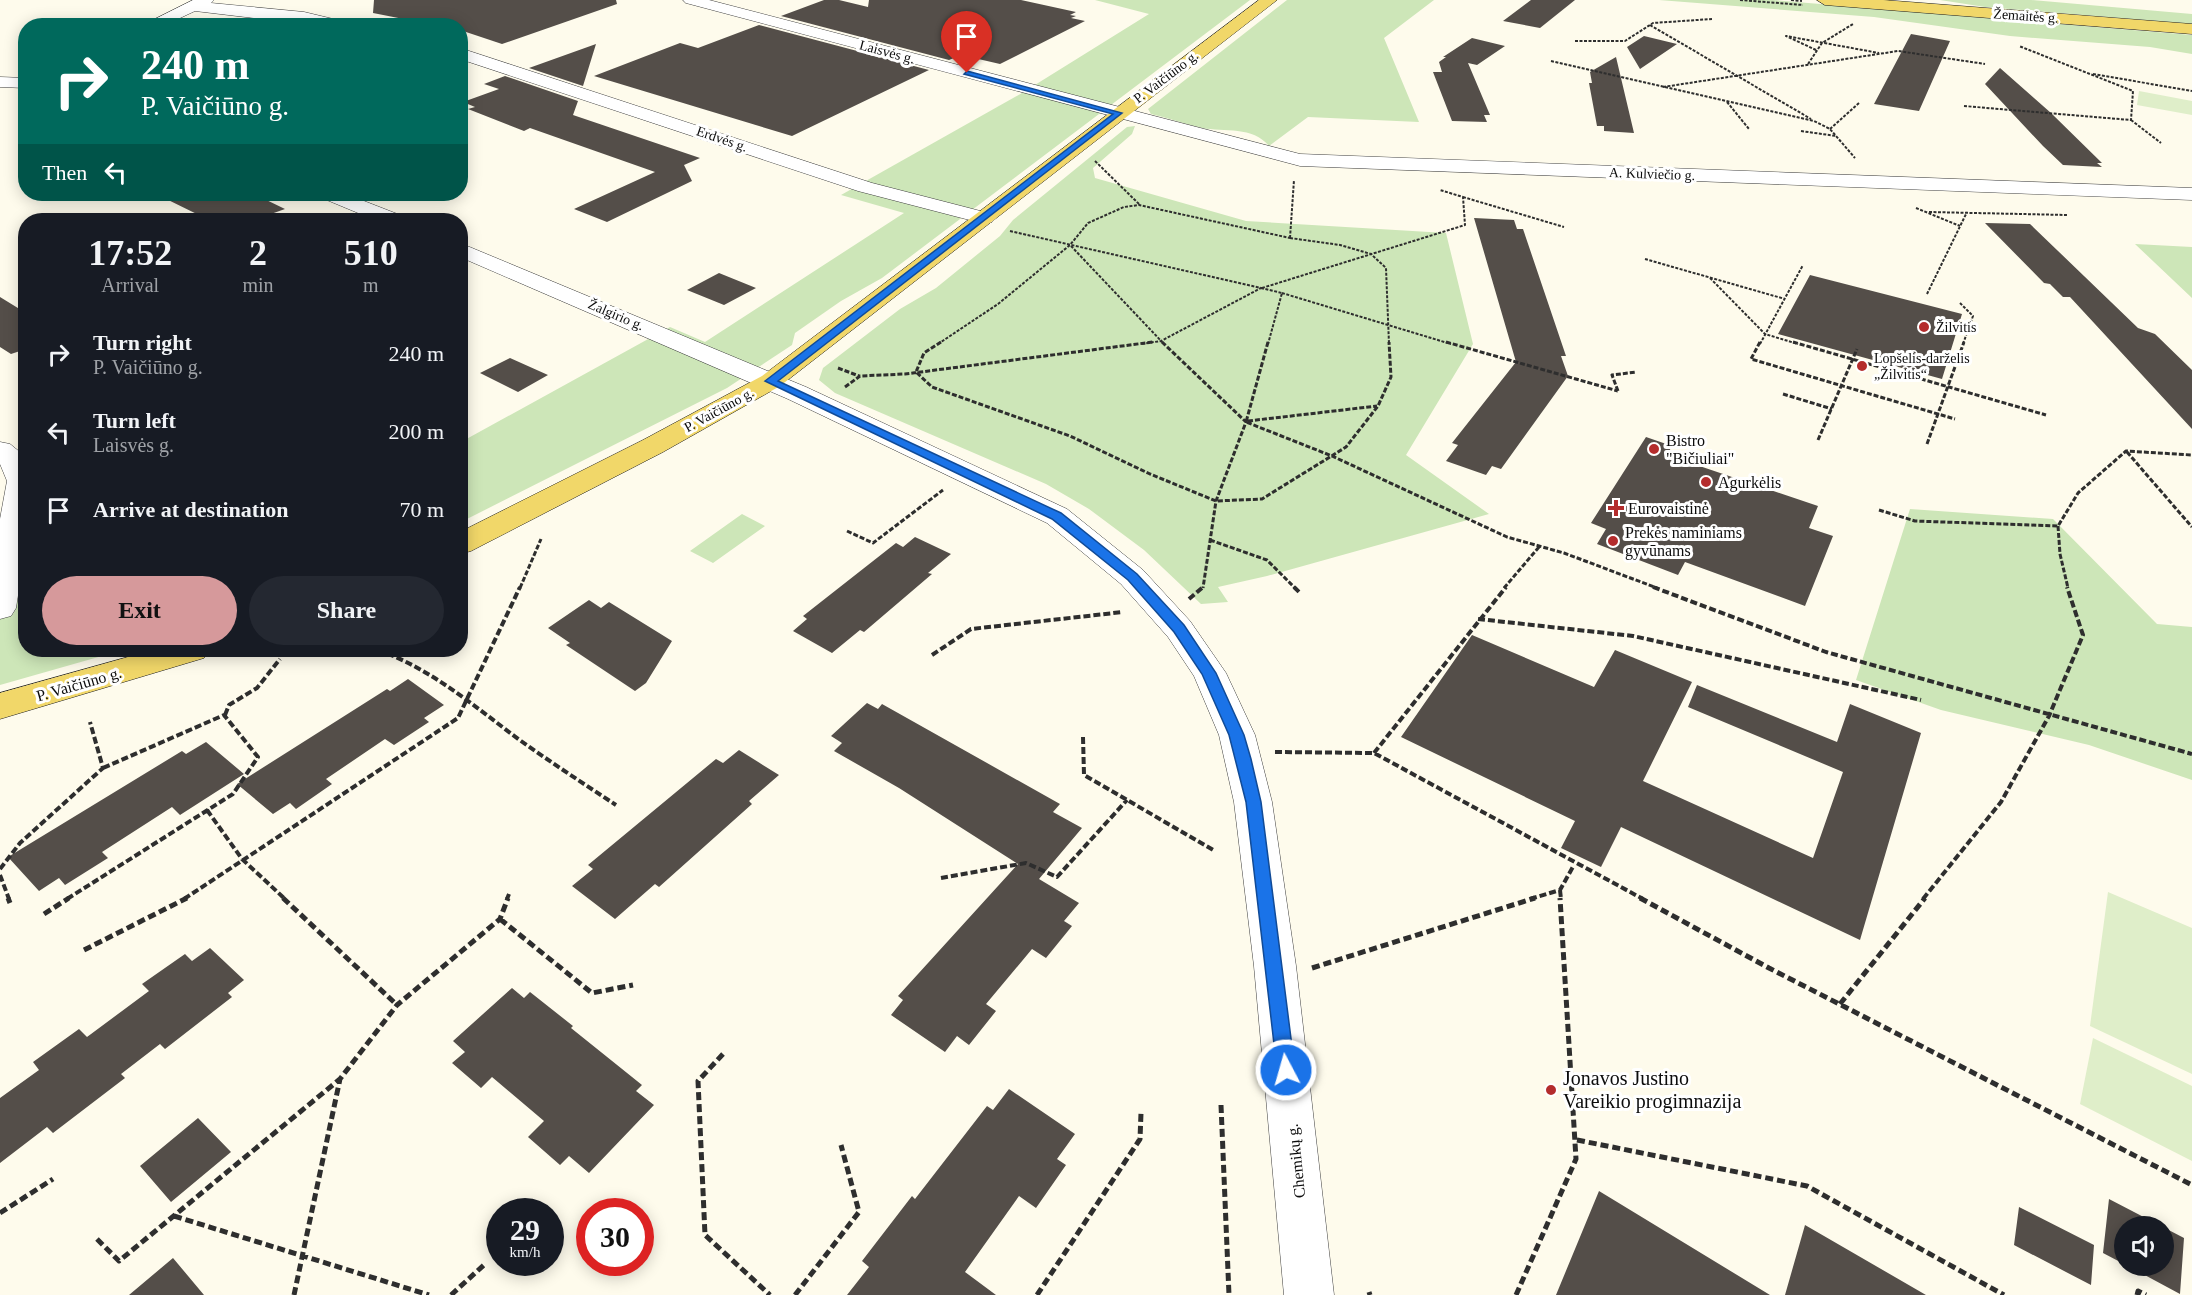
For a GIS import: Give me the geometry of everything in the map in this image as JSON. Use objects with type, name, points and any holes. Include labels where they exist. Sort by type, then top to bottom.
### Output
[{"type":"main road","name":"P. Vaičiūno g.","points":[[468,540],[632,457],[771,381],[985,218],[1118,113],[1269,0]]},
{"type":"main road","name":"Žemaitės g.","points":[[1824,0],[2192,29]]},
{"type":"main road","name":"P. Vaičiūno g.","points":[[0,706],[168,657]]},
{"type":"street","name":"Laisvės g.","points":[[691,0],[1118,113]]},
{"type":"street","points":[[166,18],[199,3],[312,18]]},
{"type":"street","name":"Erdvės g.","points":[[468,56],[865,187],[985,218]]},
{"type":"street","points":[[0,82],[18,82]]},
{"type":"street","name":"A. Kulviečio g.","points":[[1118,113],[1300,160],[2192,194]]},
{"type":"street","points":[[346,201],[375,213]]},
{"type":"street","name":"Žalgirio g.","points":[[468,252],[771,381]]},
{"type":"street","name":"Chemikų g.","points":[[771,381],[1056,516],[1132,577],[1173,604],[1179,629],[1209,673],[1237,735],[1253,802],[1275,966],[1309,1295]]},
{"type":"street","points":[[0,450],[14,460],[18,472]]},
{"type":"street","points":[[0,608],[18,499]]},
{"type":"path","points":[[1575,41],[1625,41],[1650,25],[1712,19]]},
{"type":"path","points":[[1808,65],[1822,43],[1854,24],[1862,23]]},
{"type":"path","points":[[1650,25],[1830,129],[1877,183]]},
{"type":"path","points":[[1784,33],[1816,50]]},
{"type":"path","points":[[1786,36],[1883,54]]},
{"type":"path","points":[[2019,46],[2133,91],[2131,120]]},
{"type":"path","points":[[1660,87],[1898,51],[1984,64]]},
{"type":"path","points":[[1551,61],[1814,121]]},
{"type":"path","points":[[2084,73],[2192,92]]},
{"type":"path","points":[[1727,102],[1749,129]]},
{"type":"path","points":[[1830,129],[1860,102]]},
{"type":"path","points":[[1964,106],[2131,120],[2161,143]]},
{"type":"path","points":[[1801,131],[1836,136]]},
{"type":"path","points":[[1095,160],[1139,205]]},
{"type":"path","points":[[1290,238],[1295,174]]},
{"type":"path","points":[[1437,189],[1564,227]]},
{"type":"path","points":[[838,368],[860,376],[916,372],[1161,340],[1261,288],[1465,225],[1463,197]]},
{"type":"path","points":[[1139,205],[1290,238],[1340,245],[1371,254],[1386,268],[1391,377],[1378,406],[1346,447],[1262,499],[1216,501],[1150,474],[1070,436],[932,387],[916,372],[924,353],[998,303],[1070,245],[1088,223],[1124,207],[1139,205]]},
{"type":"path","points":[[1929,212],[2067,215]]},
{"type":"path","points":[[1927,294],[1967,212]]},
{"type":"path","points":[[1010,231],[1282,293],[1387,322],[1525,367],[1618,391],[1612,375],[1636,372]]},
{"type":"path","points":[[1070,245],[1161,340],[1246,422],[1332,456],[1507,537],[1564,553],[1826,652],[2192,754]]},
{"type":"path","points":[[1645,260],[1785,299]]},
{"type":"path","points":[[1803,265],[1750,359],[1955,419]]},
{"type":"path","points":[[1710,278],[1765,334],[2046,415]]},
{"type":"path","points":[[932,655],[971,629],[1173,604],[1203,589],[1216,501],[1246,422],[1282,293]]},
{"type":"path","points":[[1927,444],[1973,316],[1960,303]]},
{"type":"path","points":[[1818,440],[1857,349]]},
{"type":"path","points":[[841,390],[860,376]]},
{"type":"path","points":[[1783,394],[1832,409]]},
{"type":"path","points":[[1246,422],[1378,406]]},
{"type":"path","points":[[2126,451],[2192,527]]},
{"type":"path","points":[[1840,1004],[2001,802],[2049,716],[2083,635],[2063,579],[2057,548],[2058,526],[2078,494],[2126,451],[2192,455]]},
{"type":"path","points":[[846,531],[873,543],[946,488]]},
{"type":"path","points":[[1879,510],[1915,521],[2058,526]]},
{"type":"path","points":[[84,950],[182,902],[242,859],[458,718],[500,634],[540,539]]},
{"type":"path","points":[[1210,540],[1268,560],[1301,594]]},
{"type":"path","points":[[1374,753],[1478,619],[1539,547]]},
{"type":"path","points":[[1478,619],[1633,636],[1921,700]]},
{"type":"path","points":[[400,657],[616,805]]},
{"type":"path","points":[[0,869],[20,843],[103,768],[224,715],[229,705],[256,688],[280,659]]},
{"type":"path","points":[[44,914],[233,794],[258,757],[224,715]]},
{"type":"path","points":[[90,722],[103,768]]},
{"type":"path","points":[[1083,737],[1084,775],[1215,851]]},
{"type":"path","points":[[1274,752],[1374,753],[1574,864],[2192,1185]]},
{"type":"path","points":[[941,878],[1026,863],[1056,877],[1127,800]]},
{"type":"path","points":[[207,810],[242,859],[397,1005]]},
{"type":"path","points":[[1516,1295],[1576,1159],[1577,1140],[1560,890],[1574,864]]},
{"type":"path","points":[[0,875],[10,903]]},
{"type":"path","points":[[1275,966],[1314,968],[1560,890]]},
{"type":"path","points":[[97,1239],[119,1262],[340,1080],[397,1005],[500,919],[509,894]]},
{"type":"path","points":[[500,919],[592,993],[633,985]]},
{"type":"path","points":[[723,1054],[698,1081],[705,1235],[770,1295]]},
{"type":"path","points":[[294,1295],[340,1080]]},
{"type":"path","points":[[1221,1105],[1229,1295]]},
{"type":"path","points":[[1037,1295],[1140,1139],[1141,1113]]},
{"type":"path","points":[[1577,1140],[1807,1186],[2004,1295]]},
{"type":"path","points":[[795,1295],[859,1212],[841,1145]]},
{"type":"path","points":[[0,1213],[53,1179]]},
{"type":"path","points":[[174,1216],[429,1295]]},
{"type":"path","points":[[451,1295],[485,1264]]},
{"type":"path","points":[[2137,1295],[2138,1291],[2146,1295]]},
{"type":"green space","points":[[1095,0],[1250,0],[882,278],[841,301],[795,333],[792,345],[727,388],[468,518],[468,438],[670,327],[705,342],[904,213],[841,195],[1022,93],[1149,14]]},
{"type":"green space","points":[[1287,0],[1434,0],[1384,38],[1419,122],[1308,117],[1269,146],[1255,135],[1202,128],[1151,114],[1148,109]]},
{"type":"green space","points":[[1659,0],[1773,0],[2192,35],[2192,54],[2150,47],[2010,36],[1874,17]]},
{"type":"green space","points":[[1940,0],[2031,0],[2192,14],[2192,24],[1985,7]]},
{"type":"green space","points":[[2139,91],[2192,101],[2192,115],[2137,105]]},
{"type":"green space","points":[[1135,126],[1132,134],[1093,168],[1095,178],[1246,221],[1446,233],[1473,344],[1406,455],[1489,514],[1267,576],[1218,587],[1228,602],[1201,604],[1144,550],[1089,509],[1046,484],[835,393],[819,380],[823,368],[900,309],[936,288],[1000,236],[1013,220],[1127,127]]},
{"type":"green space","points":[[2135,244],[2192,247],[2192,298]]},
{"type":"green space","points":[[1910,509],[2053,519],[2157,624],[2192,627],[2192,780],[2089,745],[1941,710],[1856,680]]},
{"type":"green space","points":[[742,514],[765,526],[713,563],[690,551]]},
{"type":"green space","points":[[18,571],[18,657],[98,657],[0,685],[0,576]]},
{"type":"green space","points":[[2108,892],[2192,928],[2192,1074],[2090,1026]]},
{"type":"green space","points":[[2093,1038],[2192,1086],[2192,1161],[2080,1104]]},
{"type":"building","points":[[374,0],[616,0],[617,4],[502,44],[468,33],[468,18],[398,18],[373,13]]},
{"type":"building","points":[[824,0],[839,0],[868,7],[869,0],[1021,0],[1076,12],[1070,15],[1076,16],[1071,18],[1085,21],[1000,64],[961,55],[949,60],[781,16]]},
{"type":"building","points":[[1531,0],[1575,0],[1540,28],[1503,21]]},
{"type":"building","points":[[759,25],[929,70],[792,136],[594,76],[680,43],[698,48]]},
{"type":"building","points":[[1911,34],[1950,41],[1919,111],[1874,104]]},
{"type":"building","points":[[1644,36],[1677,44],[1640,69],[1627,47]]},
{"type":"building","points":[[1472,38],[1505,46],[1477,65],[1468,63],[1490,115],[1484,115],[1487,122],[1452,121],[1433,72],[1442,72],[1439,62],[1446,57],[1443,57]]},
{"type":"building","points":[[596,44],[583,86],[529,68]]},
{"type":"building","points":[[1616,57],[1634,133],[1604,131],[1604,126],[1597,126],[1589,83],[1592,83],[1590,72]]},
{"type":"building","points":[[2000,68],[2051,113],[2102,163],[2097,163],[2102,167],[2063,165],[2043,146],[1985,84]]},
{"type":"building","points":[[505,76],[578,101],[573,115],[700,158],[684,165],[692,181],[607,222],[574,209],[655,172],[530,128],[524,131],[468,109],[475,107],[468,104],[468,100],[499,89],[484,84]]},
{"type":"building","points":[[170,201],[268,201],[285,209],[274,213],[195,213]]},
{"type":"building","points":[[1474,218],[1514,220],[1517,229],[1523,229],[1566,356],[1561,356],[1568,376],[1501,469],[1492,466],[1486,475],[1446,461],[1458,445],[1452,443],[1516,362]]},
{"type":"building","points":[[1985,223],[2030,224],[2138,328],[2155,334],[2192,370],[2192,429],[2070,297],[2063,297],[2050,284],[2044,283]]},
{"type":"building","points":[[719,273],[756,288],[724,305],[687,290]]},
{"type":"building","name":"Žilvitis","points":[[1810,275],[1962,314],[1942,379],[1778,334]]},
{"type":"building","points":[[0,297],[18,308],[18,352],[11,354],[0,347]]},
{"type":"building","points":[[510,358],[548,375],[518,392],[480,373]]},
{"type":"building","points":[[1646,437],[1672,446],[1667,455],[1818,506],[1809,528],[1833,536],[1805,606],[1685,562],[1678,575],[1597,544],[1606,529],[1591,523]]},
{"type":"building","points":[[915,537],[951,554],[928,573],[932,574],[864,632],[860,630],[832,653],[793,631],[807,619],[803,616],[896,543],[903,547]]},
{"type":"building","points":[[589,600],[601,608],[609,602],[672,641],[646,683],[635,691],[566,645],[570,643],[548,628]]},
{"type":"building","points":[[1472,635],[1594,687],[1615,650],[1692,682],[1643,781],[1813,858],[1843,772],[1688,707],[1697,685],[1837,742],[1850,704],[1921,733],[1860,940],[1621,827],[1601,867],[1561,848],[1575,821],[1401,737]]},
{"type":"building","points":[[408,679],[444,705],[424,718],[429,722],[394,745],[385,739],[326,779],[332,784],[296,809],[290,803],[273,814],[237,784],[387,689],[390,691]]},
{"type":"building","points":[[867,703],[878,709],[882,704],[1060,804],[1053,812],[1082,828],[1039,879],[1079,903],[1064,921],[1072,926],[1046,958],[1032,949],[986,1004],[996,1011],[969,1045],[957,1036],[945,1052],[891,1015],[903,1000],[898,996],[1018,864],[899,788],[834,751],[842,743],[831,736]]},
{"type":"building","points":[[206,742],[244,774],[180,815],[172,807],[102,852],[108,858],[65,885],[59,878],[39,891],[8,857],[182,751],[186,754]]},
{"type":"building","points":[[739,750],[779,775],[749,801],[752,804],[659,887],[655,884],[615,919],[572,886],[593,869],[588,865],[716,759],[723,763]]},
{"type":"building","points":[[210,948],[244,980],[228,993],[232,997],[165,1049],[160,1044],[121,1074],[125,1078],[53,1133],[47,1127],[0,1163],[0,1098],[39,1070],[33,1062],[79,1029],[87,1037],[149,991],[142,984],[185,954],[192,961]]},
{"type":"building","points":[[512,988],[524,998],[530,992],[573,1026],[571,1028],[642,1085],[636,1091],[654,1105],[589,1173],[569,1156],[560,1165],[528,1137],[544,1121],[492,1077],[481,1088],[452,1063],[465,1052],[453,1041]]},
{"type":"building","points":[[1009,1089],[1075,1134],[1057,1159],[1066,1165],[1036,1208],[1019,1196],[965,1272],[996,1295],[847,1295],[869,1267],[862,1261],[912,1196],[915,1199],[987,1106],[993,1110]]},
{"type":"building","points":[[198,1118],[231,1152],[171,1202],[140,1166]]},
{"type":"building","points":[[1599,1191],[1770,1295],[1556,1295]]},
{"type":"building","points":[[2109,1199],[2142,1216],[2114,1216],[2114,1259],[2103,1253]]},
{"type":"building","points":[[2019,1207],[2094,1245],[2091,1285],[2014,1245]]},
{"type":"building","points":[[1805,1225],[1926,1295],[1785,1295]]},
{"type":"building","points":[[2174,1233],[2184,1238],[2180,1294],[2147,1276],[2174,1276]]},
{"type":"building","points":[[173,1258],[204,1295],[129,1295]]},
{"type":"place","name":"Žilvitis","points":[[1924,327]]},
{"type":"place","name":"Lopšelis-darželis „Žilvitis“","points":[[1862,366]]},
{"type":"place","name":"Bistro \"Bičiuliai\"","points":[[1654,449]]},
{"type":"place","name":"Agurkėlis","points":[[1706,482]]},
{"type":"place","name":"Eurovaistinė","points":[[1616,508]]},
{"type":"place","name":"Prekės naminiams gyvūnams","points":[[1613,541]]},
{"type":"place","name":"Jonavos Justino Vareikio progimnazija","points":[[1551,1090]]},
{"type":"route","points":[[967,73],[1118,113],[917,271],[771,381],[1017,495],[1056,516],[1087,538],[1132,577],[1179,629],[1209,673],[1237,735],[1244,759],[1253,802],[1286,1070]]}]
